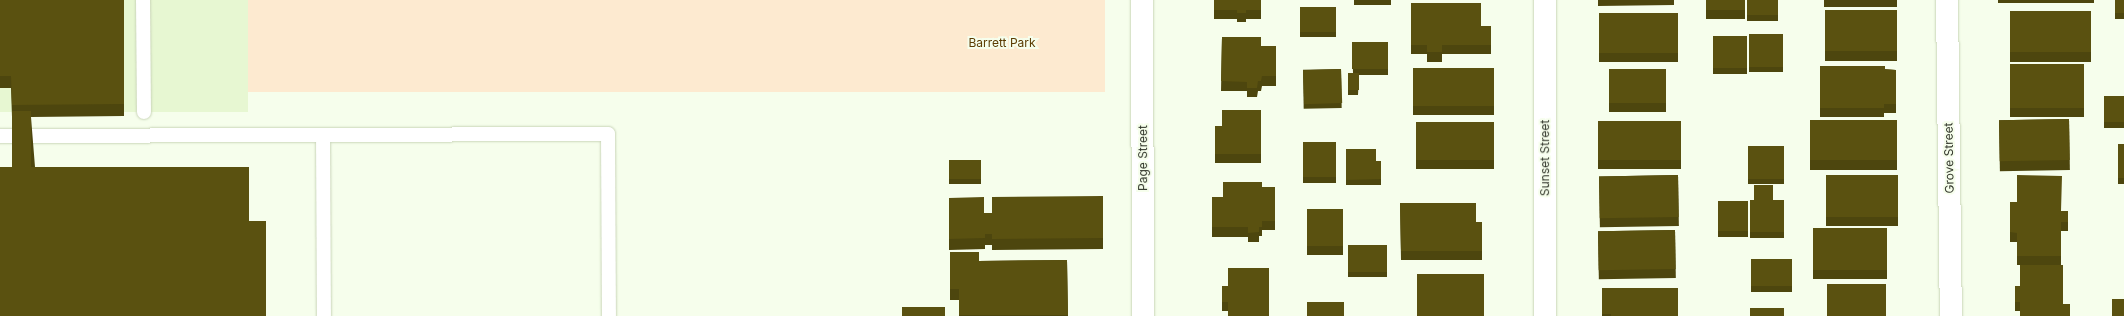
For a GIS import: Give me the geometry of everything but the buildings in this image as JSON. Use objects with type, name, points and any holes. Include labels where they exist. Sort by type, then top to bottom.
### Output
[{"type":"street","name":"Page Street","points":[[1142,0],[1143,316]]},
{"type":"street","name":"Sunset Street","points":[[1545,0],[1545,316]]},
{"type":"street","name":"Grove Street","points":[[1947,0],[1951,316]]},
{"type":"lane","points":[[143,0],[144,112]]},
{"type":"lane","points":[[0,136],[608,134],[609,316]]},
{"type":"lane","points":[[323,135],[324,316]]},
{"type":"shaded area","points":[[0,0],[248,0],[248,112],[0,112]]},
{"type":"green space","name":"Barrett Park","points":[[248,0],[1105,0],[1105,92],[248,92]]}]
